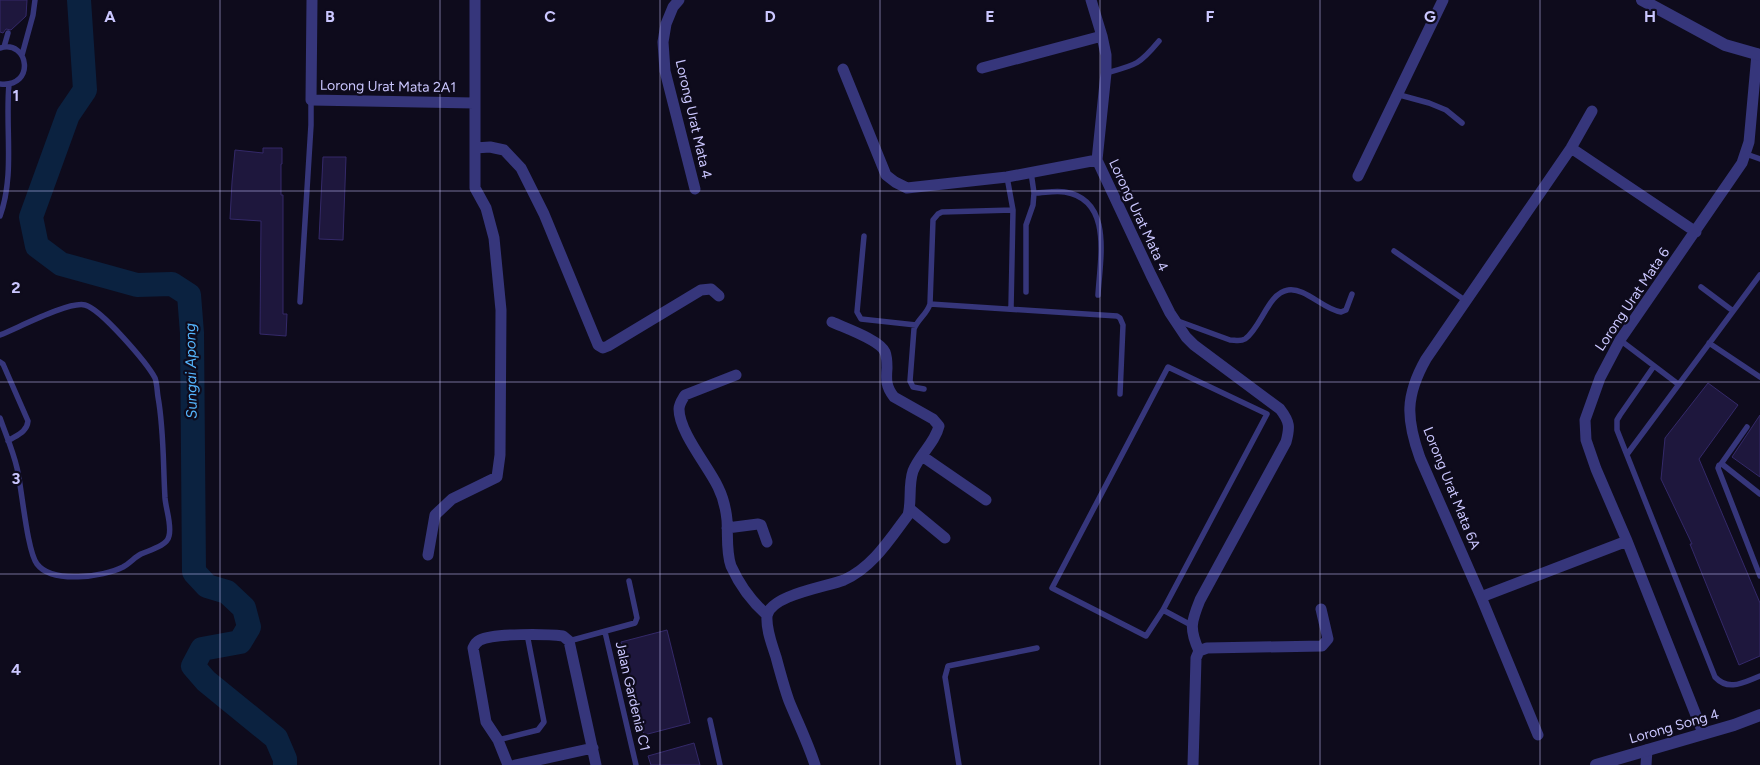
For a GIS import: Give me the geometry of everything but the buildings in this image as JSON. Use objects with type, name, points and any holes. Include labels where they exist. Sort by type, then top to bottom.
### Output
[{"type":"street","name":"Lorong Urat Mata 2A1","points":[[312,0],[311,100],[474,102]]},
{"type":"street","points":[[428,555],[436,515],[452,499],[497,477],[500,455],[501,310],[494,238],[486,208],[475,188],[475,0]]},
{"type":"street","name":"Lorong Urat Mata 4","points":[[679,0],[666,24],[662,42],[665,71],[695,189]]},
{"type":"street","name":"Lorong Urat Mata 4","points":[[1091,0],[1106,55],[1106,73],[1097,160],[1150,275],[1186,337],[1280,409],[1286,417],[1290,428],[1286,442],[1200,600],[1191,625]]},
{"type":"street","points":[[1358,176],[1443,0]]},
{"type":"street","points":[[1642,0],[1725,44],[1758,54]]},
{"type":"street","points":[[982,68],[1102,36]]},
{"type":"street","name":"Lorong Urat Mata 6","points":[[1703,733],[1627,541],[1596,469],[1589,451],[1585,431],[1586,420],[1600,378],[1620,340],[1737,173],[1746,154],[1749,142],[1758,54]]},
{"type":"street","points":[[843,68],[886,175],[907,188],[1008,177],[1097,160]]},
{"type":"street","name":"Lorong Urat Mata 6A","points":[[1538,735],[1481,597],[1420,458],[1413,437],[1410,413],[1412,391],[1416,377],[1426,359],[1571,148],[1592,111]]},
{"type":"street","points":[[475,148],[490,147],[504,150],[521,168],[544,214],[598,345],[603,348],[608,346],[701,290],[711,289],[719,296]]},
{"type":"street","points":[[1571,148],[1696,232]]},
{"type":"street","points":[[815,765],[808,743],[789,701],[769,636],[767,614],[770,609],[785,598],[844,580],[860,570],[878,554],[908,515],[912,473],[938,432],[939,426],[937,422],[894,397],[890,392],[887,386],[887,359],[884,350],[873,341],[832,322]]},
{"type":"street","points":[[736,375],[685,395],[680,401],[680,417],[719,488],[727,518],[730,564],[752,602],[767,614]]},
{"type":"street","points":[[922,456],[986,500]]},
{"type":"street","points":[[910,509],[945,538]]},
{"type":"street","points":[[727,528],[761,525],[767,542]]},
{"type":"street","points":[[1481,597],[1627,541]]},
{"type":"street","points":[[1193,765],[1196,658],[1199,651],[1207,648],[1322,646],[1328,639],[1328,635],[1321,609]]},
{"type":"street","points":[[1191,625],[1192,635],[1199,651]]},
{"type":"street","points":[[508,765],[498,740],[486,722],[473,648],[483,638],[527,634],[563,636],[569,641],[596,765]]},
{"type":"street","name":"Lorong Song 4","points":[[1596,765],[1734,725],[1760,714]]},
{"type":"street","points":[[515,765],[592,748]]},
{"type":"street","points":[[1646,765],[1647,750]]},
{"type":"lane","points":[[0,84],[17,82],[22,75],[25,67],[22,55],[33,16],[35,0]]},
{"type":"lane","points":[[8,33],[2,48],[12,48],[22,55]]},
{"type":"lane","points":[[1106,73],[1134,66],[1145,58],[1159,41]]},
{"type":"lane","points":[[0,216],[8,173],[9,126],[3,104],[9,84]]},
{"type":"lane","points":[[1396,94],[1446,110],[1462,123]]},
{"type":"lane","points":[[300,302],[311,100]]},
{"type":"lane","points":[[1746,154],[1760,159]]},
{"type":"lane","points":[[1026,292],[1026,225],[1034,193],[1031,172]]},
{"type":"lane","points":[[1008,177],[1013,210],[1011,308]]},
{"type":"lane","points":[[1034,193],[1062,191],[1078,196],[1089,203],[1099,223],[1100,233],[1098,295]]},
{"type":"lane","points":[[924,389],[912,387],[910,381],[914,329],[928,311],[930,304],[933,220],[942,212],[1013,210]]},
{"type":"lane","points":[[864,236],[857,312],[859,316],[861,319],[916,324]]},
{"type":"lane","points":[[1394,251],[1466,300]]},
{"type":"lane","points":[[1628,453],[1760,275]]},
{"type":"lane","points":[[1701,288],[1733,311]]},
{"type":"lane","points":[[1176,320],[1230,340],[1239,341],[1245,339],[1281,292],[1297,291],[1331,309],[1341,312],[1346,310],[1352,294]]},
{"type":"lane","points":[[0,335],[61,309],[77,304],[86,305],[95,310],[143,362],[156,379],[162,414],[165,500],[170,535],[166,542],[135,557],[124,566],[96,575],[59,576],[44,572],[36,563],[31,547],[17,468],[0,418]]},
{"type":"lane","points":[[930,304],[1117,316],[1123,325],[1120,394]]},
{"type":"lane","points":[[1620,340],[1678,384]]},
{"type":"lane","points":[[1709,343],[1760,377]]},
{"type":"lane","points":[[0,362],[3,364],[28,420],[28,427],[8,441]]},
{"type":"lane","points":[[1654,366],[1617,420],[1617,430],[1628,453],[1666,557],[1715,677],[1720,682],[1729,686],[1760,676]]},
{"type":"lane","points":[[1168,367],[1267,414],[1163,610],[1146,636],[1052,588],[1168,367]]},
{"type":"lane","points":[[1747,427],[1718,468],[1760,576]]},
{"type":"lane","points":[[1720,464],[1760,494]]},
{"type":"lane","points":[[569,641],[635,623],[637,618],[629,581]]},
{"type":"lane","points":[[1163,610],[1191,625]]},
{"type":"lane","name":"Jalan Gardenia C1","points":[[605,632],[636,765]]},
{"type":"lane","points":[[498,740],[538,730],[544,722],[527,634]]},
{"type":"lane","points":[[959,765],[945,676],[948,666],[1037,648]]},
{"type":"lane","points":[[710,720],[720,765]]},
{"type":"waterway","name":"Sungai Apong","points":[[79,0],[85,90],[68,115],[31,217],[37,246],[61,264],[137,285],[172,284],[189,295],[192,333],[194,572],[207,586],[227,592],[244,608],[249,627],[240,642],[202,649],[193,666],[206,681],[276,738],[285,759],[285,765]]}]
